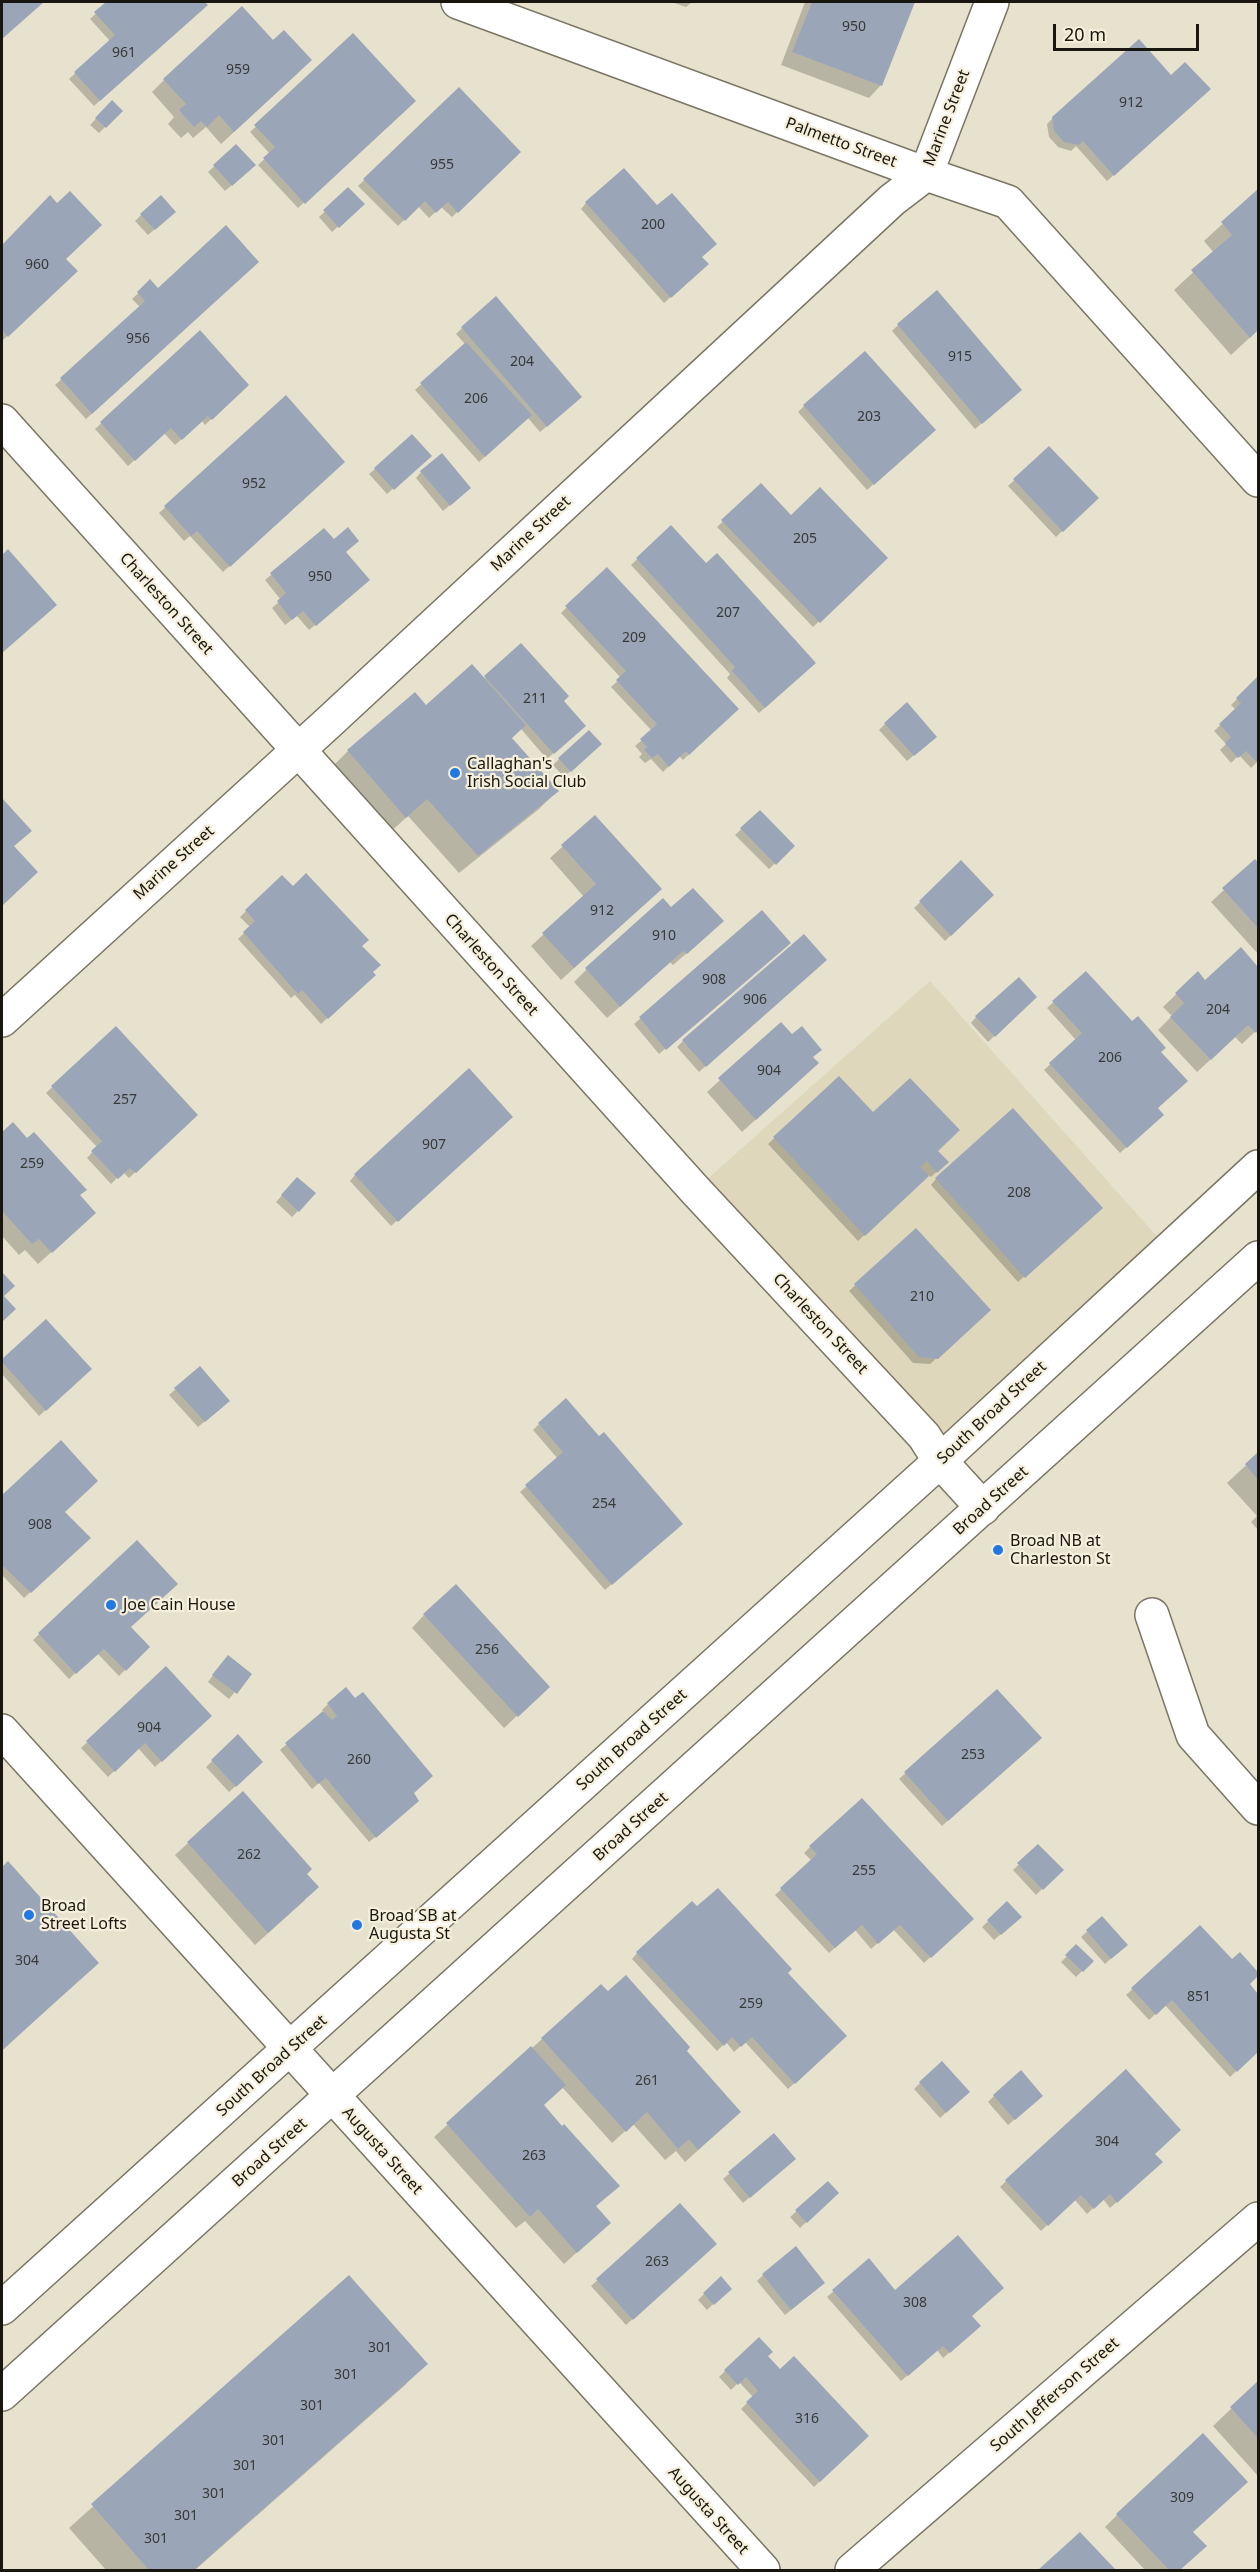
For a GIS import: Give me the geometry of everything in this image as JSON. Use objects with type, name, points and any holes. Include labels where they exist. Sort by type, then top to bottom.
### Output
[{"type":"street","name":"Palmetto Street","points":[[458,2],[1008,202],[1258,480]]},
{"type":"street","name":"Marine Street","points":[[2,1020],[297,751],[883,208],[926,174],[992,2]]},
{"type":"street","name":"Charleston Street","points":[[2,421],[695,1190],[924,1436],[940,1461],[983,1508]]},
{"type":"street","name":"South Broad Street","points":[[2,2308],[940,1461],[1258,1167]]},
{"type":"street","name":"Broad Street","points":[[2,2394],[1258,1258]]},
{"type":"street","points":[[1152,1615],[1193,1735],[1258,1808]]},
{"type":"street","name":"Augusta Street","points":[[2,1731],[763,2571]]},
{"type":"street","name":"South Jefferson Street","points":[[852,2571],[1258,2219]]},
{"type":"shaded area","points":[[930,981],[1168,1249],[940,1461],[695,1190]]},
{"type":"building","points":[[2,2],[44,2],[2,39]]},
{"type":"building","points":[[106,2],[205,2],[208,5],[100,101],[74,72],[115,35],[94,12]]},
{"type":"building","points":[[812,2],[915,2],[882,86],[792,52]]},
{"type":"building","points":[[242,6],[273,40],[284,30],[312,60],[234,132],[219,115],[207,127],[201,121],[194,127],[179,110],[186,104],[163,79]]},
{"type":"building","points":[[353,33],[416,101],[305,204],[263,158],[275,147],[254,125]]},
{"type":"building","points":[[1139,39],[1171,75],[1185,62],[1211,89],[1114,176],[1083,141],[1079,145],[1064,142],[1054,131],[1052,117]]},
{"type":"building","points":[[459,87],[521,152],[458,213],[448,202],[436,213],[425,201],[405,221],[363,179]]},
{"type":"building","points":[[112,100],[123,111],[106,128],[95,118]]},
{"type":"building","points":[[236,144],[256,165],[232,186],[213,165]]},
{"type":"building","points":[[624,168],[657,205],[672,193],[717,244],[702,257],[709,264],[671,298],[585,202]]},
{"type":"building","points":[[348,187],[365,204],[339,228],[323,210]]},
{"type":"building","points":[[1258,189],[1258,330],[1250,338],[1191,270],[1232,235],[1221,222]]},
{"type":"building","points":[[70,191],[102,225],[66,259],[78,271],[8,337],[2,330],[2,245],[50,195],[57,203]]},
{"type":"building","points":[[161,195],[176,212],[155,230],[140,214]]},
{"type":"building","points":[[226,225],[259,262],[92,414],[60,378],[145,301],[137,292],[150,279],[158,288]]},
{"type":"building","points":[[937,290],[1022,390],[982,424],[897,324]]},
{"type":"building","points":[[496,296],[582,397],[547,427],[461,327]]},
{"type":"building","points":[[200,330],[249,385],[212,420],[208,416],[182,440],[171,428],[135,461],[100,422]]},
{"type":"building","points":[[466,342],[532,415],[485,457],[420,383]]},
{"type":"building","points":[[865,351],[936,430],[874,485],[803,405]]},
{"type":"building","points":[[286,395],[345,462],[230,567],[197,531],[191,536],[164,506]]},
{"type":"building","points":[[412,434],[432,456],[394,490],[374,468]]},
{"type":"building","points":[[1049,446],[1099,498],[1063,532],[1013,479]]},
{"type":"building","points":[[442,453],[471,488],[450,506],[420,471]]},
{"type":"building","points":[[761,483],[791,515],[820,487],[888,558],[820,623],[721,520]]},
{"type":"building","points":[[671,525],[706,563],[717,553],[816,663],[765,708],[732,671],[735,667],[636,558]]},
{"type":"building","points":[[348,527],[359,541],[346,552],[370,580],[316,626],[303,611],[292,620],[277,601],[286,593],[270,573],[324,528],[334,539]]},
{"type":"building","points":[[8,549],[57,605],[2,653],[2,555]]},
{"type":"building","points":[[607,567],[739,709],[689,755],[686,751],[669,767],[658,754],[652,758],[644,750],[647,747],[640,739],[657,724],[616,680],[626,671],[565,606]]},
{"type":"building","points":[[521,643],[569,696],[564,701],[586,726],[554,754],[484,676]]},
{"type":"building","name":"Callaghan's Irish Social Club","points":[[472,664],[526,725],[512,738],[559,791],[478,856],[427,799],[406,818],[347,750],[415,692],[426,705]]},
{"type":"building","points":[[1258,676],[1258,763],[1246,751],[1238,758],[1225,743],[1231,737],[1219,724],[1241,703],[1236,698]]},
{"type":"building","points":[[907,702],[937,737],[914,756],[884,723]]},
{"type":"building","points":[[589,730],[602,744],[571,772],[558,758]]},
{"type":"building","points":[[2,798],[32,831],[14,846],[38,872],[2,906]]},
{"type":"building","points":[[760,810],[795,846],[776,865],[740,828]]},
{"type":"building","points":[[595,815],[662,889],[574,968],[542,933],[596,884],[561,845]]},
{"type":"building","points":[[1255,859],[1258,862],[1258,928],[1222,888]]},
{"type":"building","points":[[961,860],[994,895],[951,936],[919,901]]},
{"type":"building","points":[[306,873],[369,940],[362,946],[381,965],[373,972],[376,975],[328,1019],[302,990],[298,994],[243,932],[255,921],[245,910],[282,875],[293,886]]},
{"type":"building","points":[[693,888],[724,921],[687,954],[683,951],[620,1007],[585,968],[663,898],[671,907]]},
{"type":"building","points":[[762,910],[791,943],[666,1050],[639,1017]]},
{"type":"building","points":[[804,934],[827,960],[706,1067],[682,1040]]},
{"type":"building","points":[[1241,947],[1258,967],[1258,1030],[1256,1033],[1248,1025],[1211,1060],[1170,1017],[1184,1003],[1175,993],[1198,971],[1205,980]]},
{"type":"building","points":[[1086,971],[1132,1021],[1138,1016],[1166,1048],[1161,1052],[1188,1081],[1158,1108],[1164,1115],[1127,1148],[1049,1063],[1082,1033],[1052,1001]]},
{"type":"building","points":[[1019,977],[1037,997],[995,1037],[975,1016]]},
{"type":"building","points":[[781,1022],[792,1034],[802,1026],[822,1050],[813,1057],[819,1063],[756,1120],[718,1078]]},
{"type":"building","points":[[116,1026],[198,1115],[136,1173],[130,1168],[118,1179],[91,1151],[102,1141],[51,1086]]},
{"type":"building","points":[[469,1068],[513,1117],[398,1222],[354,1174]]},
{"type":"building","points":[[839,1076],[873,1112],[910,1078],[960,1130],[938,1151],[949,1162],[937,1173],[927,1161],[920,1167],[929,1176],[865,1236],[773,1137]]},
{"type":"building","points":[[1013,1108],[1103,1208],[1025,1278],[935,1178]]},
{"type":"building","points":[[13,1122],[27,1138],[34,1132],[87,1190],[80,1195],[96,1213],[52,1253],[39,1239],[32,1244],[2,1211],[2,1132]]},
{"type":"building","points":[[297,1177],[316,1193],[299,1212],[281,1195]]},
{"type":"building","points":[[916,1228],[991,1310],[938,1359],[919,1357],[854,1284]]},
{"type":"building","points":[[2,1272],[15,1286],[4,1296],[16,1309],[2,1322]]},
{"type":"building","points":[[46,1319],[92,1369],[46,1411],[2,1362],[2,1359]]},
{"type":"building","points":[[200,1366],[230,1401],[205,1422],[174,1388]]},
{"type":"building","points":[[566,1398],[599,1436],[604,1432],[683,1524],[612,1585],[525,1485],[563,1452],[538,1423]]},
{"type":"building","points":[[61,1440],[98,1481],[65,1512],[91,1538],[31,1593],[2,1565],[2,1495]]},
{"type":"building","points":[[1258,1452],[1258,1480],[1245,1464]]},
{"type":"building","name":"Joe Cain House","points":[[137,1540],[178,1584],[131,1627],[150,1647],[126,1671],[104,1649],[76,1674],[38,1633]]},
{"type":"building","points":[[456,1584],[550,1687],[518,1717],[423,1614]]},
{"type":"building","points":[[228,1655],[252,1674],[237,1694],[212,1675]]},
{"type":"building","points":[[166,1666],[212,1716],[162,1762],[145,1743],[115,1772],[86,1741]]},
{"type":"building","points":[[346,1687],[355,1698],[363,1692],[433,1776],[414,1793],[419,1801],[376,1838],[326,1778],[318,1784],[285,1743],[323,1711],[332,1720],[337,1716],[327,1703]]},
{"type":"building","points":[[997,1689],[1042,1738],[948,1821],[904,1772]]},
{"type":"building","points":[[238,1734],[263,1762],[236,1787],[211,1760]]},
{"type":"building","points":[[243,1791],[312,1869],[307,1874],[319,1887],[268,1933],[187,1842]]},
{"type":"building","points":[[862,1798],[974,1919],[931,1958],[900,1925],[878,1944],[862,1925],[835,1948],[780,1888],[817,1854],[809,1846]]},
{"type":"building","points":[[1038,1844],[1064,1870],[1043,1890],[1017,1863]]},
{"type":"building","name":"Broad Street Lofts","points":[[8,1861],[99,1963],[2,2050],[2,1867]]},
{"type":"building","points":[[718,1888],[792,1969],[788,1973],[847,2036],[795,2084],[752,2037],[741,2047],[732,2037],[724,2046],[636,1952],[692,1901],[697,1906]]},
{"type":"building","points":[[1007,1901],[1022,1917],[1001,1935],[987,1920]]},
{"type":"building","points":[[1102,1916],[1128,1945],[1111,1959],[1086,1930]]},
{"type":"building","points":[[1200,1925],[1232,1959],[1240,1952],[1258,1972],[1258,1976],[1250,1984],[1258,1994],[1258,2052],[1237,2072],[1172,2000],[1156,2015],[1131,1988]]},
{"type":"building","points":[[1076,1944],[1094,1961],[1083,1972],[1065,1955]]},
{"type":"building","points":[[626,1975],[690,2047],[687,2051],[741,2112],[698,2150],[689,2139],[678,2149],[647,2112],[626,2132],[541,2038],[601,1984],[608,1991]]},
{"type":"building","points":[[531,2046],[566,2085],[544,2105],[620,2186],[596,2206],[611,2223],[577,2253],[538,2209],[530,2217],[446,2123]]},
{"type":"building","points":[[942,2061],[970,2092],[946,2113],[919,2082]]},
{"type":"building","points":[[1126,2069],[1181,2130],[1155,2154],[1163,2162],[1117,2203],[1110,2194],[1094,2209],[1081,2195],[1048,2226],[1005,2180]]},
{"type":"building","points":[[1021,2070],[1043,2096],[1015,2120],[993,2095]]},
{"type":"building","points":[[774,2133],[796,2159],[750,2198],[728,2172]]},
{"type":"building","points":[[828,2181],[839,2193],[807,2223],[795,2210]]},
{"type":"building","points":[[680,2203],[717,2244],[633,2320],[596,2279]]},
{"type":"building","points":[[958,2235],[1004,2288],[972,2316],[981,2326],[950,2353],[943,2346],[908,2376],[832,2290],[869,2258],[895,2290]]},
{"type":"building","points":[[796,2246],[825,2283],[791,2310],[762,2274]]},
{"type":"building","points":[[349,2275],[428,2364],[194,2570],[149,2570],[91,2504]]},
{"type":"building","points":[[721,2276],[732,2289],[714,2305],[703,2293]]},
{"type":"building","points":[[759,2337],[773,2352],[768,2356],[780,2369],[794,2356],[869,2436],[820,2482],[746,2402],[758,2391],[746,2377],[738,2385],[724,2370]]},
{"type":"building","points":[[1258,2381],[1258,2438],[1230,2407]]},
{"type":"building","points":[[1203,2433],[1248,2482],[1193,2532],[1207,2546],[1180,2570],[1169,2570],[1116,2514]]},
{"type":"building","points":[[1080,2532],[1116,2570],[1038,2570]]},
{"type":"place","name":"Callaghan's Irish Social Club","points":[[455,773]]},
{"type":"place","name":"Broad NB at Charleston St","points":[[998,1550]]},
{"type":"place","name":"Joe Cain House","points":[[111,1605]]},
{"type":"place","name":"Broad Street Lofts","points":[[29,1915]]},
{"type":"place","name":"Broad SB at Augusta St","points":[[357,1925]]}]
